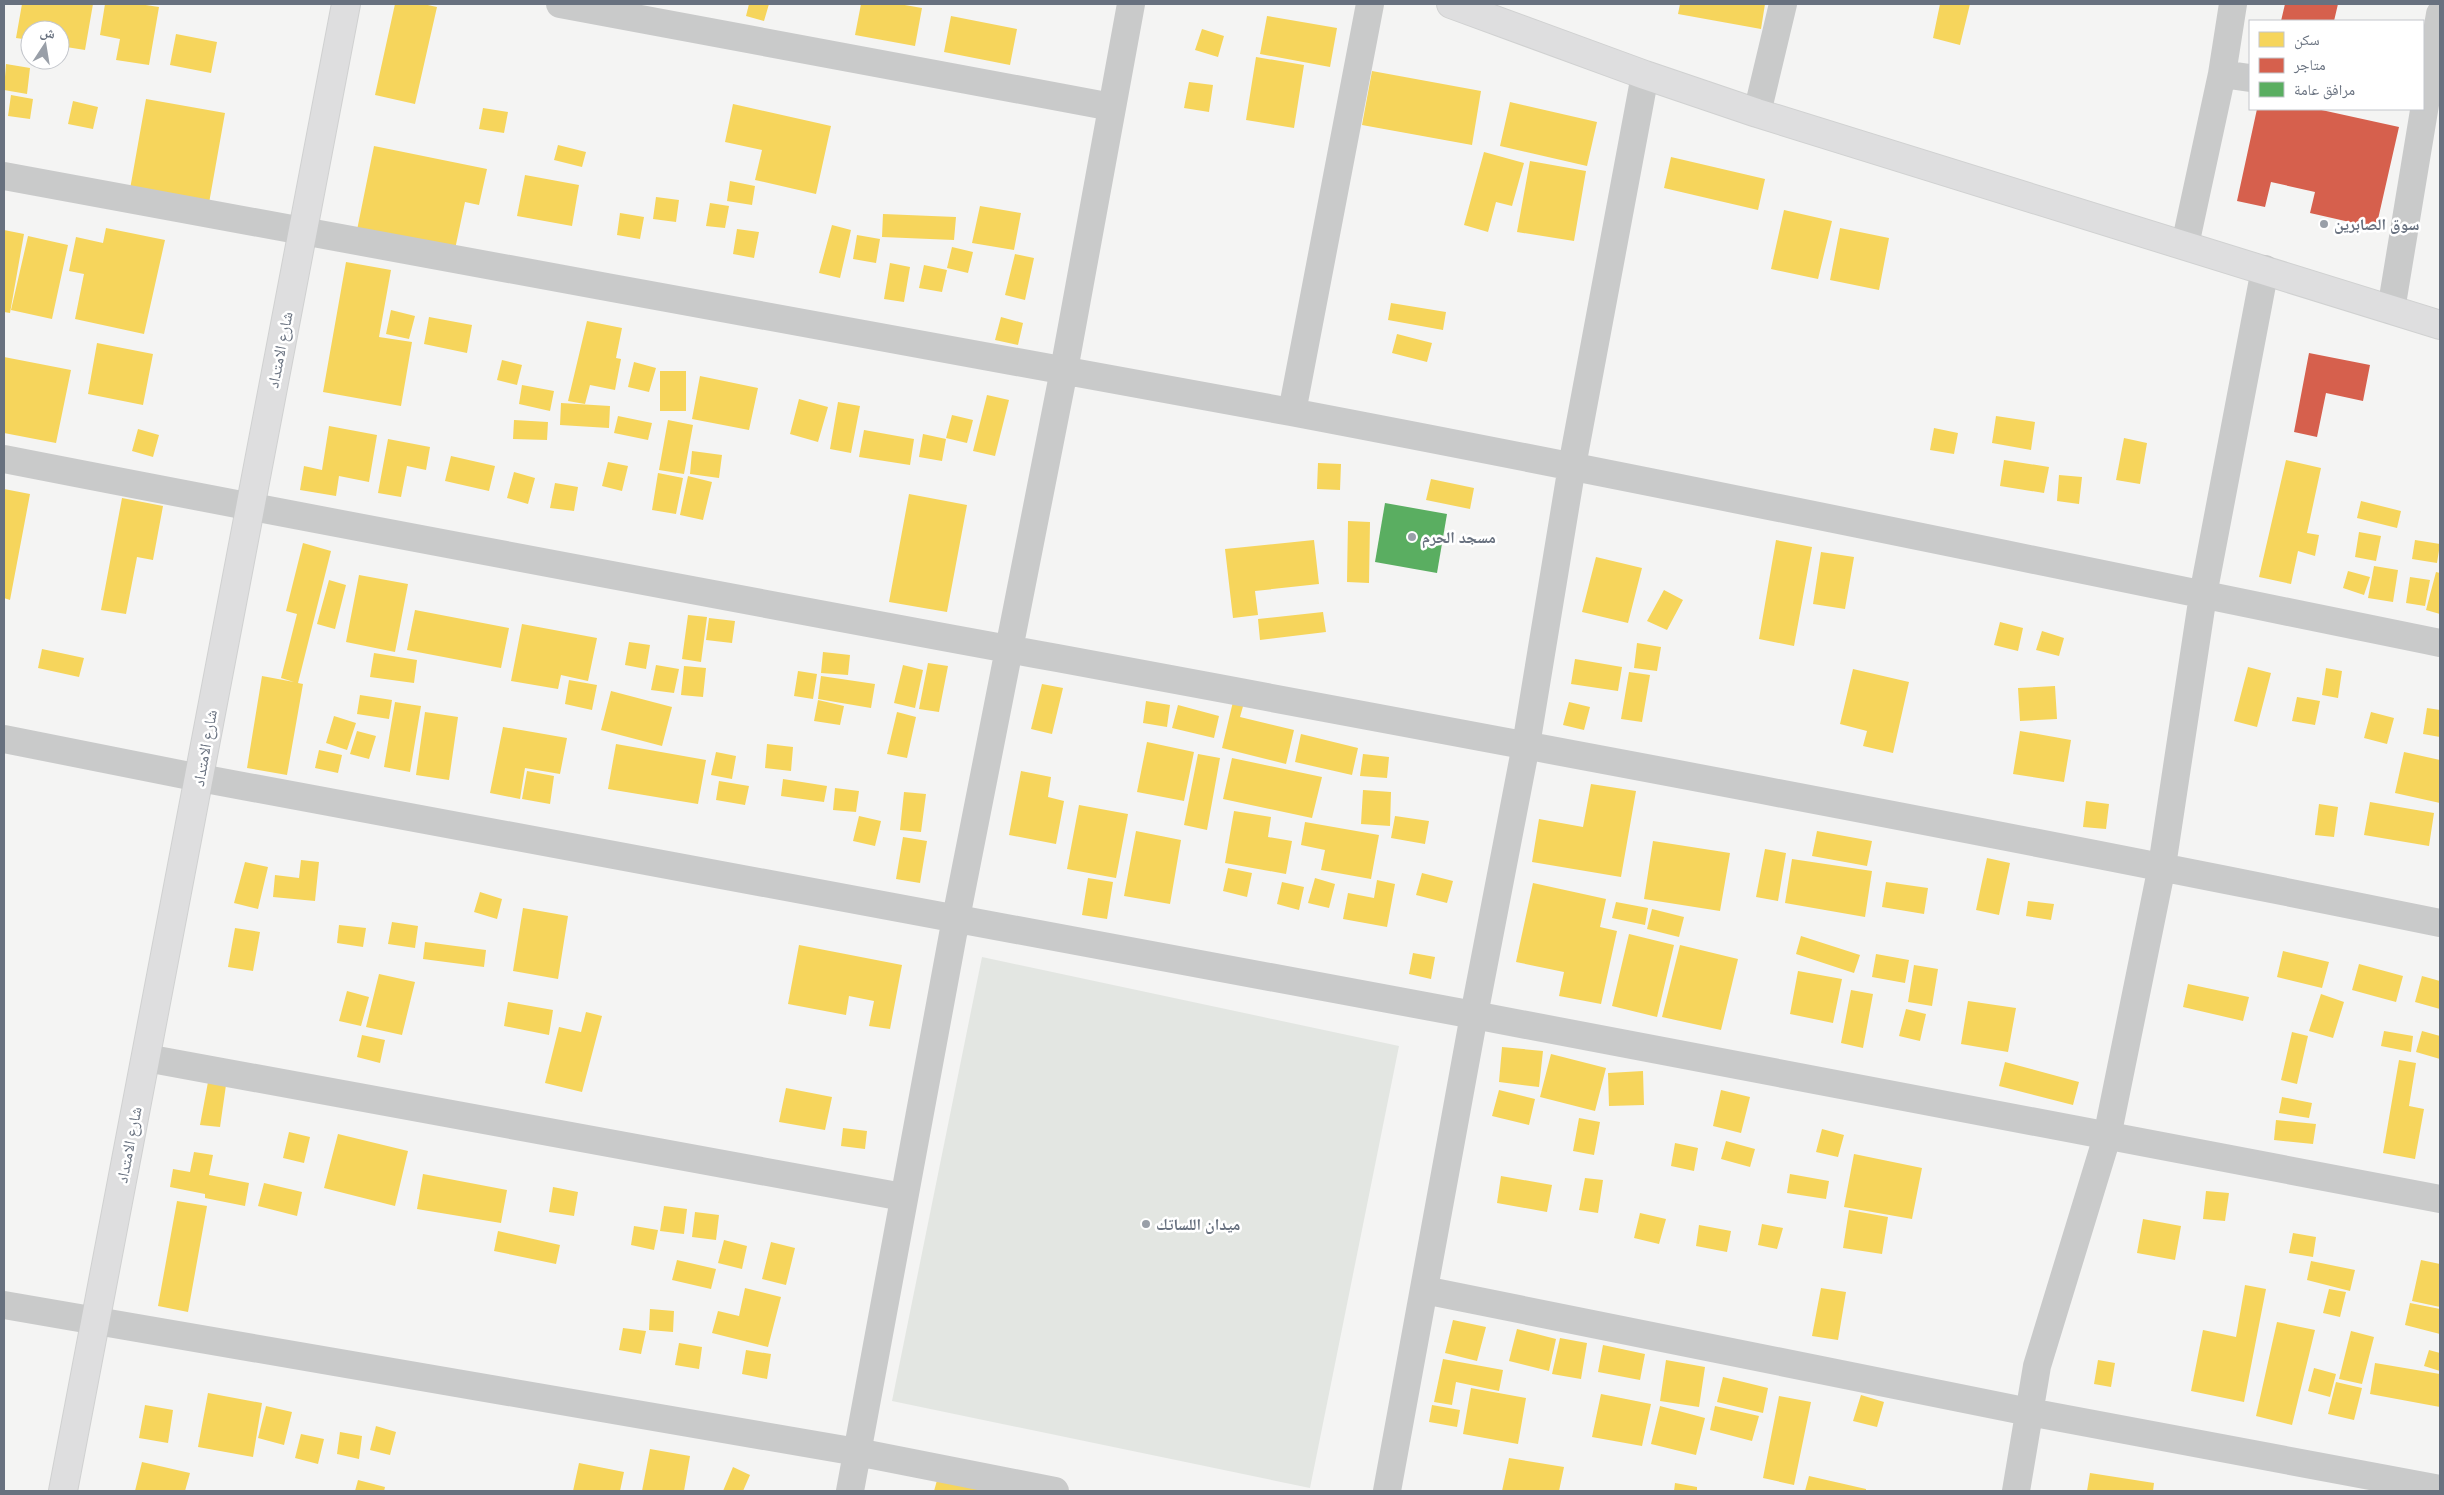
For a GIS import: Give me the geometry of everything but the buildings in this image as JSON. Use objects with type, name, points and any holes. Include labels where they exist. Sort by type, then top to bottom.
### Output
[{"type":"street","name":"شارع الامتداد","points":[[63,1491],[346,4]]},
{"type":"street","points":[[560,4],[1112,107]]},
{"type":"street","points":[[850,1491],[956,918],[1064,370],[1130,4]]},
{"type":"street","points":[[1292,412],[1370,4]]},
{"type":"street","points":[[1451,4],[1645,75],[1757,113],[2265,269],[2440,325]]},
{"type":"street","points":[[1757,113],[1782,4]]},
{"type":"street","points":[[2185,245],[2222,74],[2233,4]]},
{"type":"street","points":[[2424,103],[2440,14]]},
{"type":"street","points":[[2222,74],[2249,78]]},
{"type":"street","points":[[1387,1491],[1474,1015],[1526,745],[1572,466],[1645,75]]},
{"type":"street","points":[[2391,310],[2423,110]]},
{"type":"street","points":[[4,176],[302,233],[1292,412],[1572,466],[2440,643]]},
{"type":"street","points":[[2016,1491],[2029,1412],[2047,1332],[2107,1137],[2162,866],[2203,595],[2265,269]]},
{"type":"street","points":[[4,459],[249,507],[1526,745],[2162,866],[2440,923]]},
{"type":"street","points":[[4,738],[200,778],[1474,1015],[2440,1199]]},
{"type":"street","points":[[146,1058],[903,1198]]},
{"type":"street","points":[[1424,1290],[2029,1412],[2440,1489]]},
{"type":"street","points":[[4,1305],[857,1452],[1055,1491]]},
{"type":"shaded area","name":"ميدان اللساتك","points":[[982,957],[1399,1046],[1310,1488],[892,1401]]},
{"type":"place","name":"سوق الصابرين","points":[[2324,224]]},
{"type":"place","name":"مسجد الحرم","points":[[1412,537]]},
{"type":"place","name":"ميدان اللساتك","points":[[1146,1224]]}]
